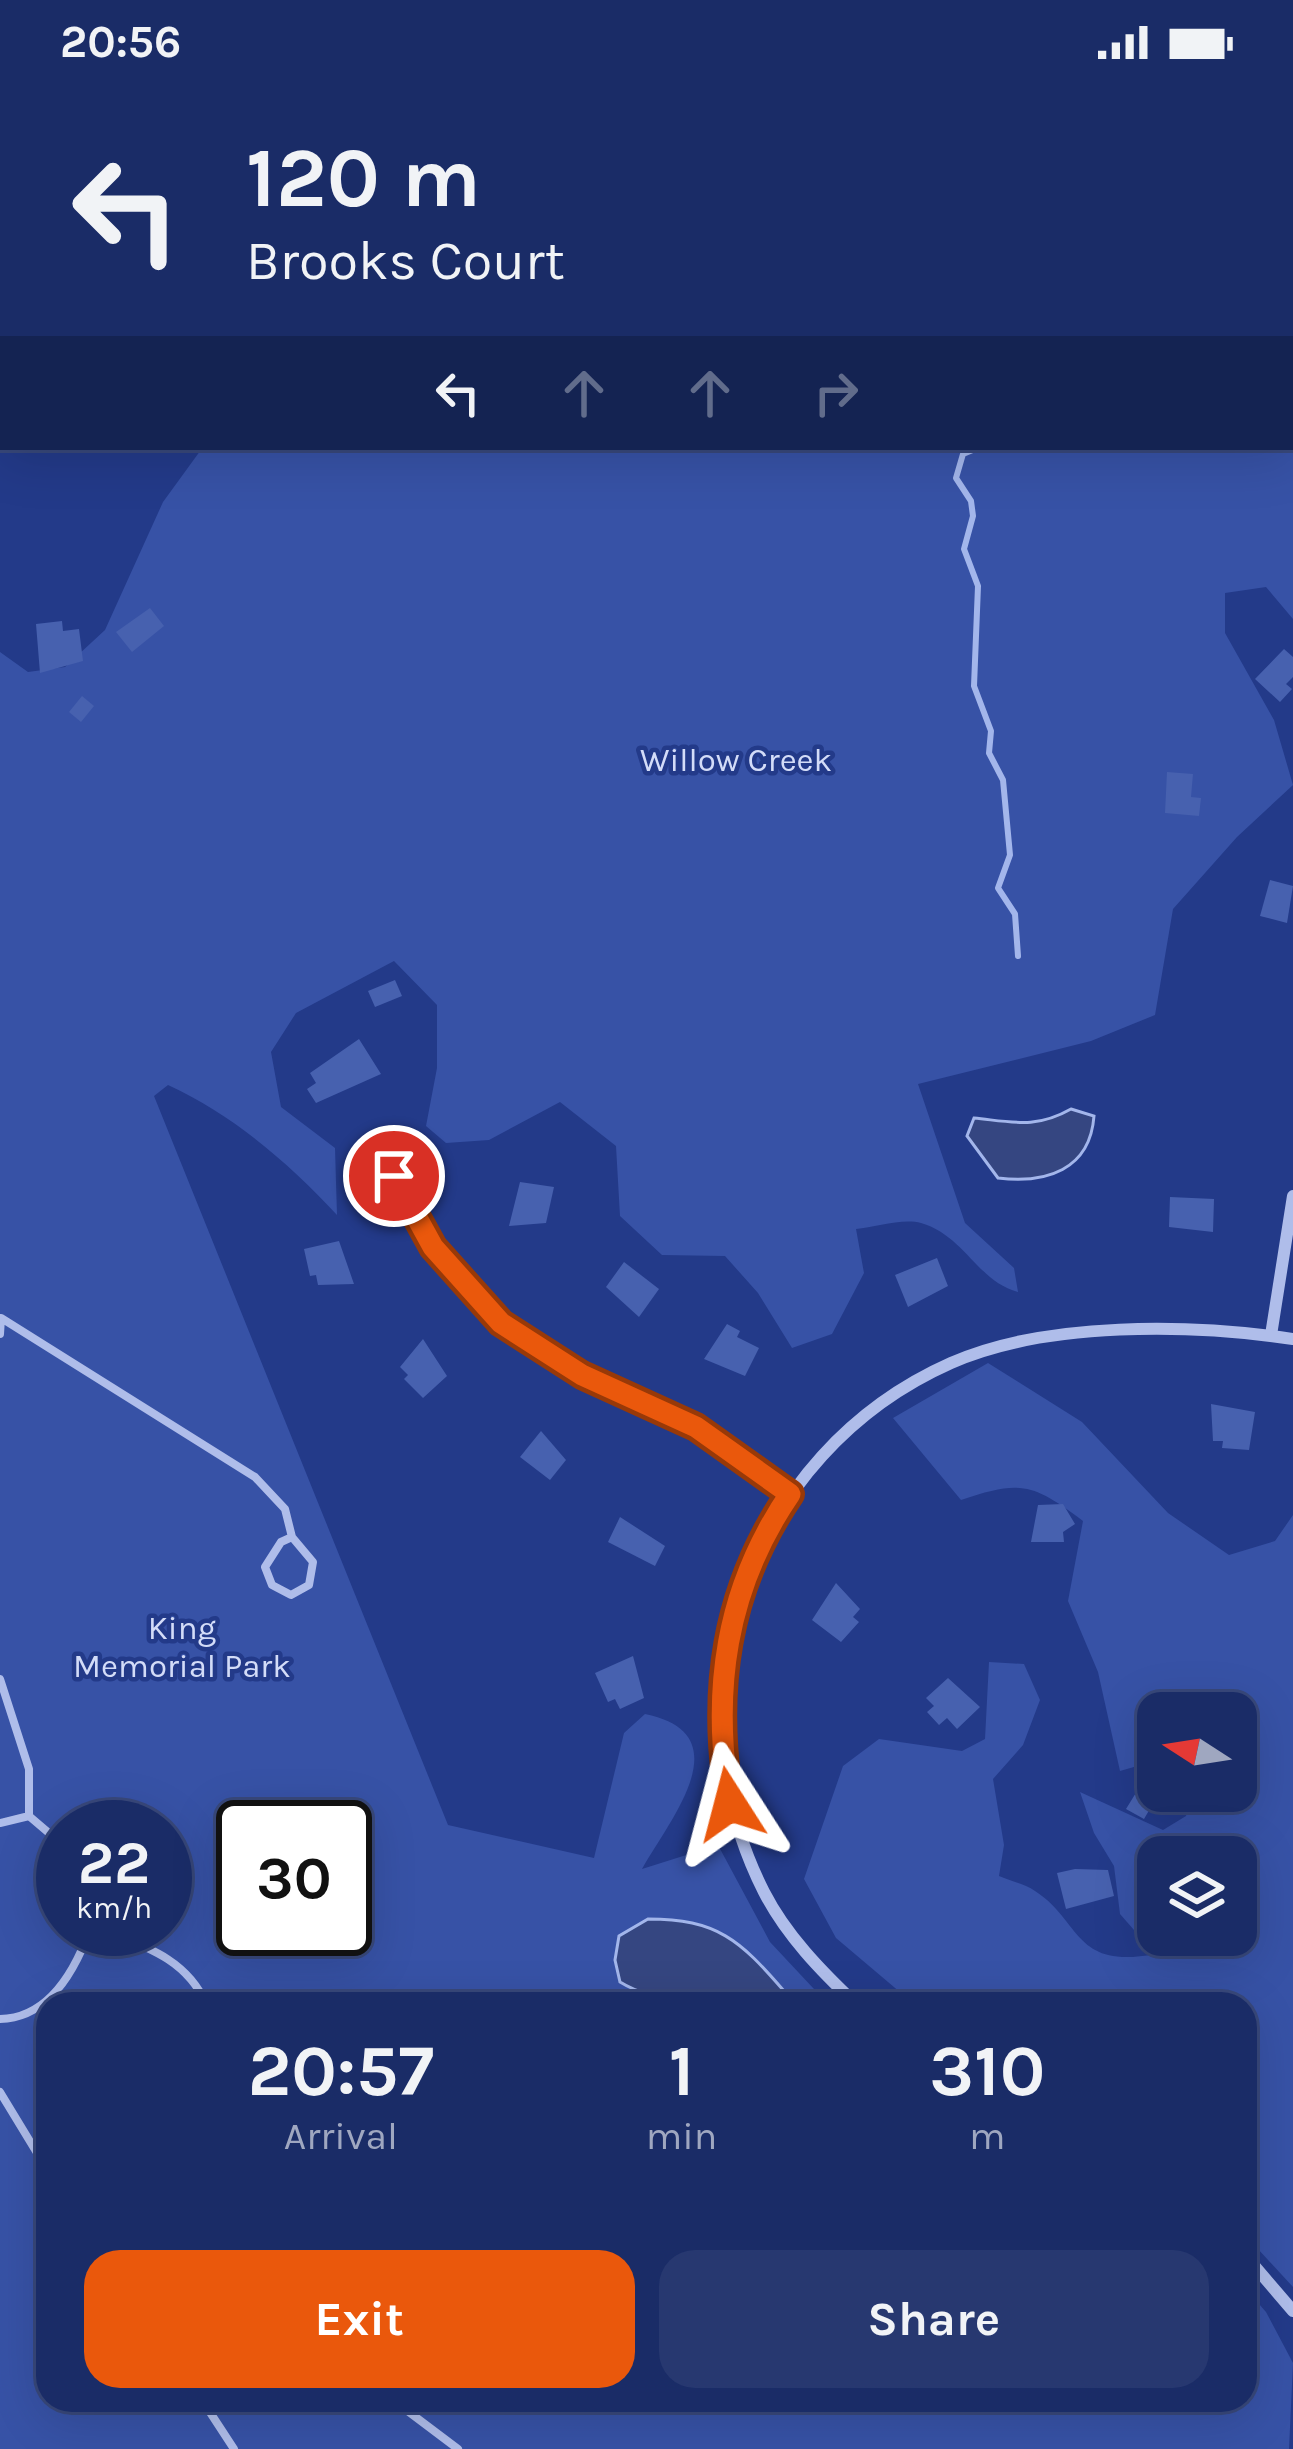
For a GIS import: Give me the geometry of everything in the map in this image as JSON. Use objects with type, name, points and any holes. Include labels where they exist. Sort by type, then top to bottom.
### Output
[{"type":"street","points":[[394,1176],[433,1247],[501,1323],[582,1375],[696,1427],[790,1494]]},
{"type":"street","points":[[1271,1336],[1293,1196]]},
{"type":"street","points":[[843,1992],[820,1971],[765,1895],[730,1804],[721,1753],[719,1696],[736,1603],[761,1541],[790,1494],[869,1411],[952,1363],[995,1348],[1074,1335],[1191,1329],[1293,1339]]},
{"type":"street","points":[[1257,2269],[1293,2311]]},
{"type":"lane","points":[[0,1334],[1,1318],[225,1456],[273,1495],[290,1522],[292,1537],[306,1549],[313,1574],[309,1585],[291,1595],[272,1585],[265,1567],[280,1542],[292,1537]]},
{"type":"lane","points":[[0,1679],[29,1768],[29,1816],[36,1822]]},
{"type":"lane","points":[[0,1822],[29,1816]]},
{"type":"lane","points":[[54,1992],[78,1956]]},
{"type":"lane","points":[[165,1956],[187,1972],[199,1992]]},
{"type":"lane","points":[[0,2019],[17,2019],[36,2007]]},
{"type":"lane","points":[[0,2092],[36,2150]]},
{"type":"lane","points":[[210,2412],[234,2449]]},
{"type":"lane","points":[[409,2412],[458,2449]]},
{"type":"green space","points":[[201,450],[1293,450],[1293,619],[1266,587],[1225,593],[1225,633],[1274,720],[1293,785],[1237,837],[1173,909],[1155,1015],[1091,1041],[918,1084],[965,1223],[1014,1268],[1018,1292],[992,1278],[949,1238],[921,1223],[856,1229],[864,1273],[832,1334],[792,1348],[758,1293],[725,1256],[662,1255],[620,1216],[616,1146],[560,1102],[489,1140],[446,1143],[426,1126],[437,1068],[437,1005],[394,961],[296,1013],[271,1052],[281,1107],[335,1148],[337,1215],[280,1159],[215,1110],[168,1085],[154,1096],[448,1825],[594,1858],[624,1733],[645,1714],[674,1724],[690,1739],[691,1780],[642,1869],[718,1845],[770,1942],[817,1992],[36,1992],[36,2412],[1257,2412],[1257,2302],[1293,2363],[1289,2449],[0,2449],[0,652],[28,672],[65,667],[105,630],[163,502]]},
{"type":"green space","points":[[988,1363],[1082,1422],[1168,1513],[1229,1555],[1275,1541],[1293,1515],[1293,2287],[1257,2248],[1257,1992],[900,1992],[836,1938],[804,1879],[843,1766],[879,1739],[962,1751],[985,1739],[989,1662],[1024,1664],[1040,1700],[1023,1745],[993,1779],[1004,1845],[999,1876],[1035,1891],[1093,1949],[1108,1955],[1257,1956],[1257,1836],[1137,1836],[1137,1933],[1120,1914],[1114,1866],[1094,1833],[1080,1792],[1163,1830],[1187,1812],[1257,1812],[1257,1692],[1137,1692],[1137,1766],[1120,1771],[1098,1672],[1068,1601],[1083,1521],[1038,1492],[998,1490],[961,1500],[893,1418]]},
{"type":"shaded area","points":[[1071,1109],[1094,1116],[1091,1134],[1075,1161],[1048,1175],[998,1178],[967,1136],[974,1118],[1035,1122]]},
{"type":"shaded area","points":[[648,1919],[710,1928],[754,1958],[784,1992],[638,1991],[620,1982],[615,1960],[619,1936]]},
{"type":"building","points":[[150,608],[164,626],[132,652],[116,632]]},
{"type":"building","points":[[62,621],[63,631],[79,629],[83,661],[40,673],[36,624]]},
{"type":"building","points":[[1284,649],[1293,657],[1293,677],[1286,684],[1292,689],[1280,702],[1255,679]]},
{"type":"building","points":[[82,696],[94,706],[81,722],[69,712]]},
{"type":"building","points":[[1167,772],[1193,774],[1191,797],[1201,798],[1199,816],[1165,813]]},
{"type":"building","points":[[1270,880],[1293,886],[1287,923],[1260,916]]},
{"type":"building","points":[[395,980],[402,996],[375,1007],[368,991]]},
{"type":"building","points":[[359,1039],[381,1074],[316,1103],[307,1089],[316,1083],[310,1073]]},
{"type":"building","points":[[520,1182],[554,1187],[546,1223],[509,1226]]},
{"type":"building","points":[[1170,1197],[1214,1199],[1213,1232],[1169,1227]]},
{"type":"building","points":[[339,1241],[354,1284],[318,1285],[316,1275],[310,1276],[304,1249]]},
{"type":"building","points":[[937,1258],[948,1286],[908,1307],[895,1275]]},
{"type":"building","points":[[624,1262],[659,1289],[639,1317],[606,1287]]},
{"type":"building","points":[[727,1324],[740,1331],[737,1337],[759,1348],[745,1376],[704,1359]]},
{"type":"building","points":[[423,1339],[447,1376],[423,1398],[404,1379],[408,1375],[400,1367]]},
{"type":"building","points":[[1211,1404],[1255,1412],[1249,1450],[1222,1448],[1223,1441],[1213,1441]]},
{"type":"building","points":[[541,1431],[566,1460],[550,1480],[520,1457]]},
{"type":"building","points":[[1063,1504],[1075,1524],[1063,1532],[1064,1542],[1031,1542],[1038,1505]]},
{"type":"building","points":[[620,1517],[665,1546],[655,1566],[608,1542]]},
{"type":"building","points":[[836,1583],[860,1609],[853,1617],[859,1622],[841,1642],[812,1620]]},
{"type":"building","points":[[633,1656],[644,1698],[620,1709],[615,1699],[608,1702],[595,1673]]},
{"type":"building","points":[[948,1678],[980,1707],[957,1729],[947,1718],[939,1725],[927,1712],[934,1706],[926,1698]]},
{"type":"building","points":[[1137,1791],[1137,1812],[1148,1812],[1144,1819],[1126,1809]]},
{"type":"building","points":[[1108,1870],[1114,1896],[1066,1909],[1057,1873]]},
{"type":"waterway","points":[[973,450],[963,454],[956,478],[971,501],[973,516],[964,549],[978,586],[974,686],[991,731],[989,753],[1003,780],[1010,855],[998,888],[1015,914],[1018,956]]},
{"type":"route","points":[[394,1176],[433,1247],[501,1323],[582,1375],[696,1427],[790,1494],[751,1561],[725,1648],[719,1696],[721,1753],[730,1804]]},
{"type":"park label","name":"Willow Creek","points":[[736,760]]},
{"type":"park label","name":"King Memorial Park","points":[[182,1647]]}]
